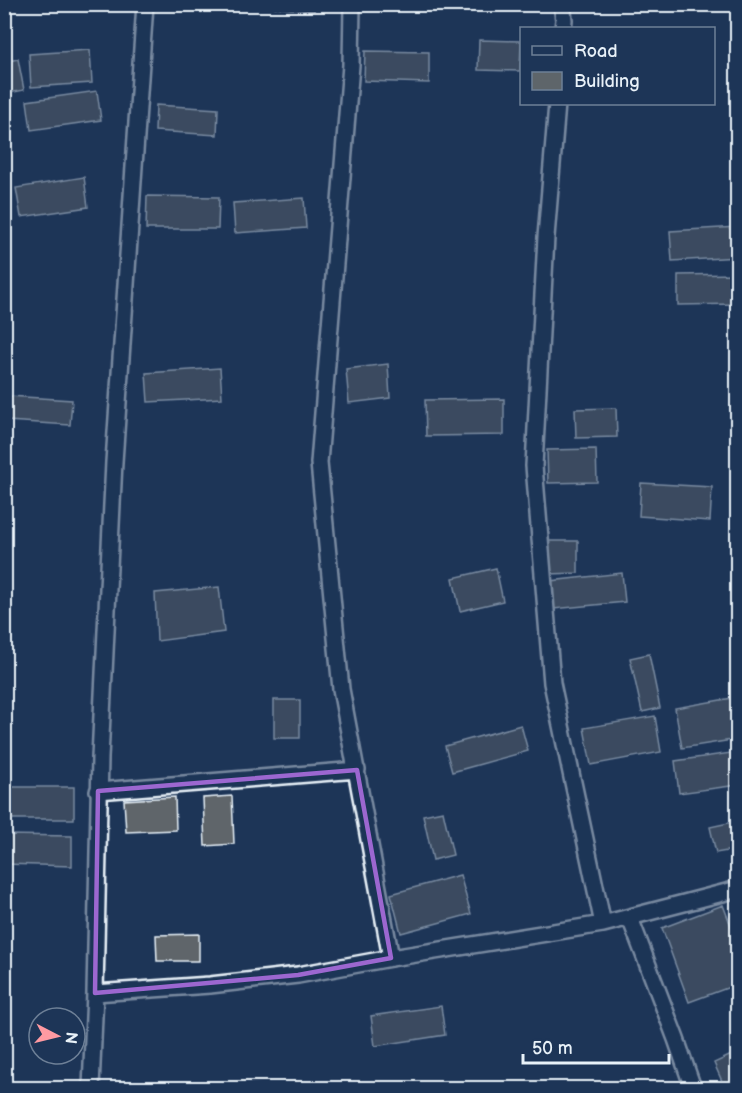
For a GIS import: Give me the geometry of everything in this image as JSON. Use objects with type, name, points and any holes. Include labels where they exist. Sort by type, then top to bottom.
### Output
[{"type":"street","points":[[91,1089],[98,790],[114,462],[145,4]]},
{"type":"street","points":[[352,4],[351,65],[319,463],[341,689],[391,958]]},
{"type":"street","points":[[562,4],[563,27]]},
{"type":"street","points":[[557,105],[546,237],[534,466],[552,683],[603,924]]},
{"type":"street","points":[[98,790],[357,770]]},
{"type":"street","points":[[95,993],[210,985],[298,975],[603,924],[738,889]]},
{"type":"street","points":[[630,918],[693,1089]]},
{"type":"highlighted area","points":[[357,770],[391,958],[298,975],[95,993],[98,791]]},
{"type":"building","points":[[244,4],[315,4],[314,11]]},
{"type":"building","points":[[479,40],[520,41],[520,71],[478,70]]},
{"type":"building","points":[[90,50],[92,83],[31,87],[29,54]]},
{"type":"building","points":[[365,51],[429,52],[429,83],[364,81]]},
{"type":"building","points":[[18,59],[24,90],[4,94],[4,62]]},
{"type":"building","points":[[97,91],[101,120],[31,130],[27,101]]},
{"type":"building","points":[[156,105],[218,109],[217,135],[155,131]]},
{"type":"building","points":[[84,177],[88,207],[21,217],[16,188]]},
{"type":"building","points":[[147,196],[219,197],[218,229],[146,229]]},
{"type":"building","points":[[304,198],[306,228],[235,233],[233,203]]},
{"type":"building","points":[[738,227],[738,257],[672,261],[670,231]]},
{"type":"building","points":[[738,274],[738,304],[678,305],[678,275]]},
{"type":"building","points":[[388,364],[390,398],[349,403],[346,369]]},
{"type":"building","points":[[220,368],[222,398],[148,402],[146,373]]},
{"type":"building","points":[[8,396],[72,400],[70,425],[7,421]]},
{"type":"building","points":[[504,399],[504,435],[426,436],[425,400]]},
{"type":"building","points":[[616,408],[617,437],[576,438],[575,409]]},
{"type":"building","points":[[596,449],[597,482],[548,483],[547,450]]},
{"type":"building","points":[[641,483],[712,487],[710,521],[639,516]]},
{"type":"building","points":[[548,541],[578,541],[578,573],[548,574]]},
{"type":"building","points":[[496,568],[503,601],[460,611],[453,578]]},
{"type":"building","points":[[622,573],[625,602],[553,609],[550,581]]},
{"type":"building","points":[[219,587],[224,632],[157,641],[155,593]]},
{"type":"building","points":[[649,654],[660,708],[642,712],[630,658]]},
{"type":"building","points":[[738,697],[738,739],[682,748],[675,708]]},
{"type":"building","points":[[274,700],[300,700],[300,738],[274,738]]},
{"type":"building","points":[[655,716],[661,752],[591,765],[584,728]]},
{"type":"building","points":[[521,725],[528,751],[452,772],[445,746]]},
{"type":"building","points":[[738,752],[738,785],[679,793],[675,761]]},
{"type":"building","points":[[4,787],[74,787],[74,819],[4,819]]},
{"type":"building","points":[[232,796],[234,844],[205,846],[203,798]]},
{"type":"building","points":[[175,797],[176,830],[126,832],[124,800]]},
{"type":"building","points":[[443,811],[453,855],[433,860],[423,815]]},
{"type":"building","points":[[738,821],[738,849],[716,853],[710,827]]},
{"type":"building","points":[[4,835],[72,836],[72,866],[4,864]]},
{"type":"building","points":[[460,875],[471,914],[401,933],[391,894]]},
{"type":"building","points":[[723,905],[738,944],[738,984],[689,1002],[662,928]]},
{"type":"building","points":[[199,934],[199,961],[157,961],[156,935]]},
{"type":"building","points":[[441,1006],[445,1035],[375,1046],[371,1016]]},
{"type":"building","points":[[738,1052],[738,1084],[725,1088],[714,1063]]},
{"type":"building","points":[[231,1084],[266,1086],[266,1088],[231,1088]]}]
